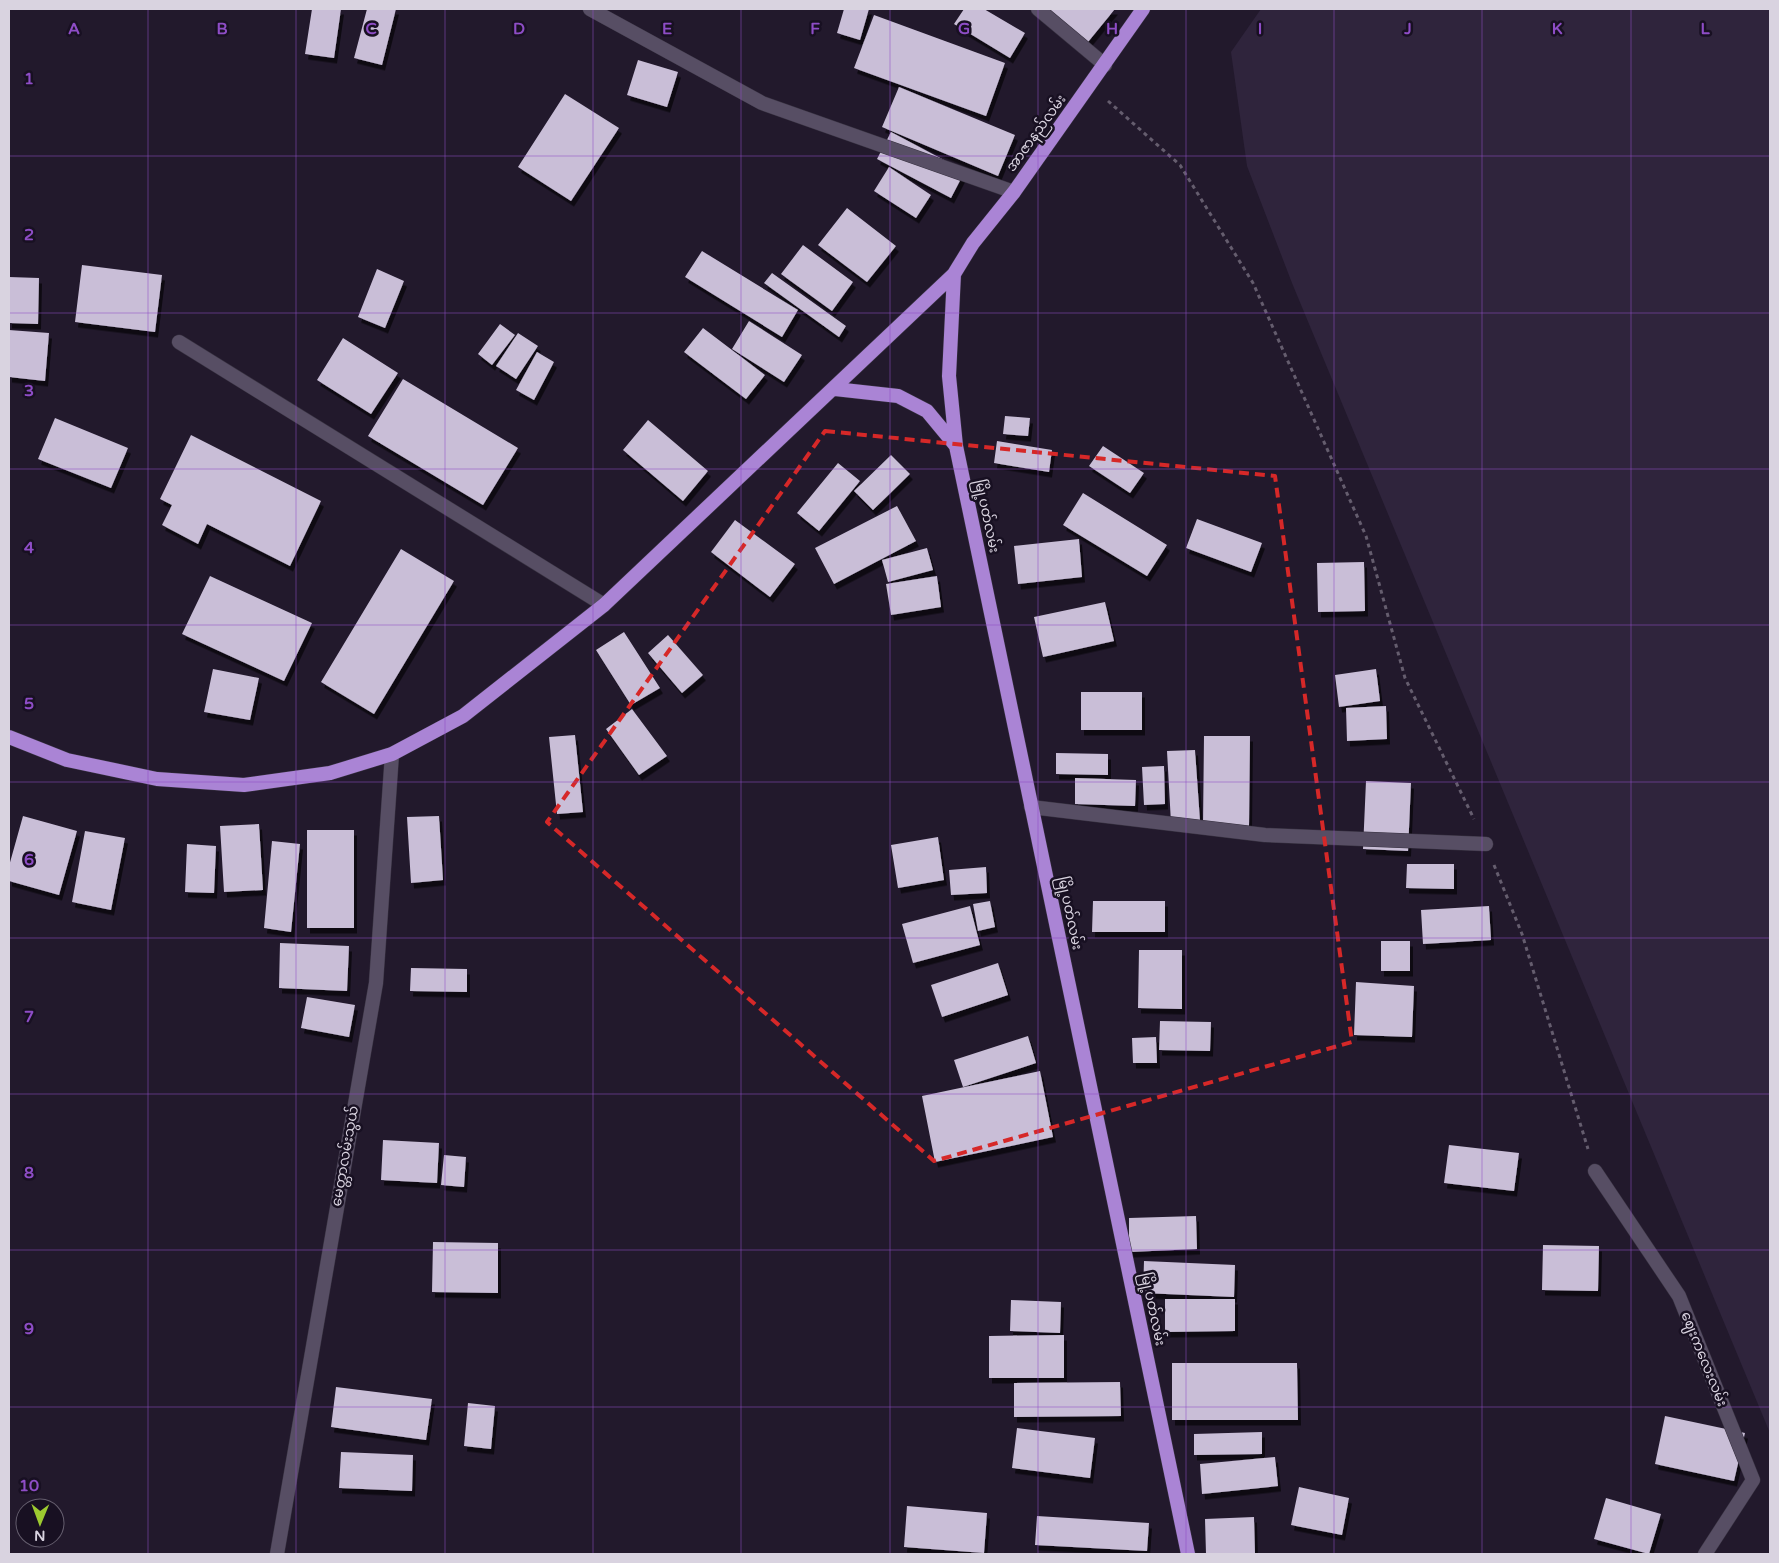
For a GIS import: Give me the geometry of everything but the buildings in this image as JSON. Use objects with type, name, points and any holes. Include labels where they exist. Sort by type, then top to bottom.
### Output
[{"type":"highway","name":"အာဇာနည်လမ်း","points":[[9,737],[67,760],[157,779],[244,785],[330,773],[392,754],[463,716],[604,605],[835,389],[954,274],[974,243],[1014,192],[1143,9]]},
{"type":"highway","name":"မြို့ပတ်လမ်း","points":[[954,274],[949,376],[956,446],[1188,1554]]},
{"type":"highway","points":[[835,389],[898,396],[927,411],[956,446]]},
{"type":"street","points":[[590,9],[762,103],[1014,192]]},
{"type":"street","points":[[1038,9],[1105,65]]},
{"type":"street","points":[[179,342],[604,605]]},
{"type":"street","name":"မေတ္တာလမ်းသွယ်","points":[[277,1554],[376,983],[392,754]]},
{"type":"street","points":[[1031,807],[1265,835],[1486,844]]},
{"type":"street","name":"ဈေးကလေးလမ်း","points":[[1595,1171],[1679,1296],[1752,1480],[1705,1554]]},
{"type":"path","points":[[1090,86],[1180,165],[1253,284],[1366,536],[1405,678],[1486,844],[1522,934],[1595,1171]]},
{"type":"highlighted area","points":[[825,431],[1275,476],[1352,1042],[934,1161],[547,822]]},
{"type":"shaded area","points":[[1261,9],[1770,9],[1770,1433],[1292,283],[1247,166],[1231,52]]}]
